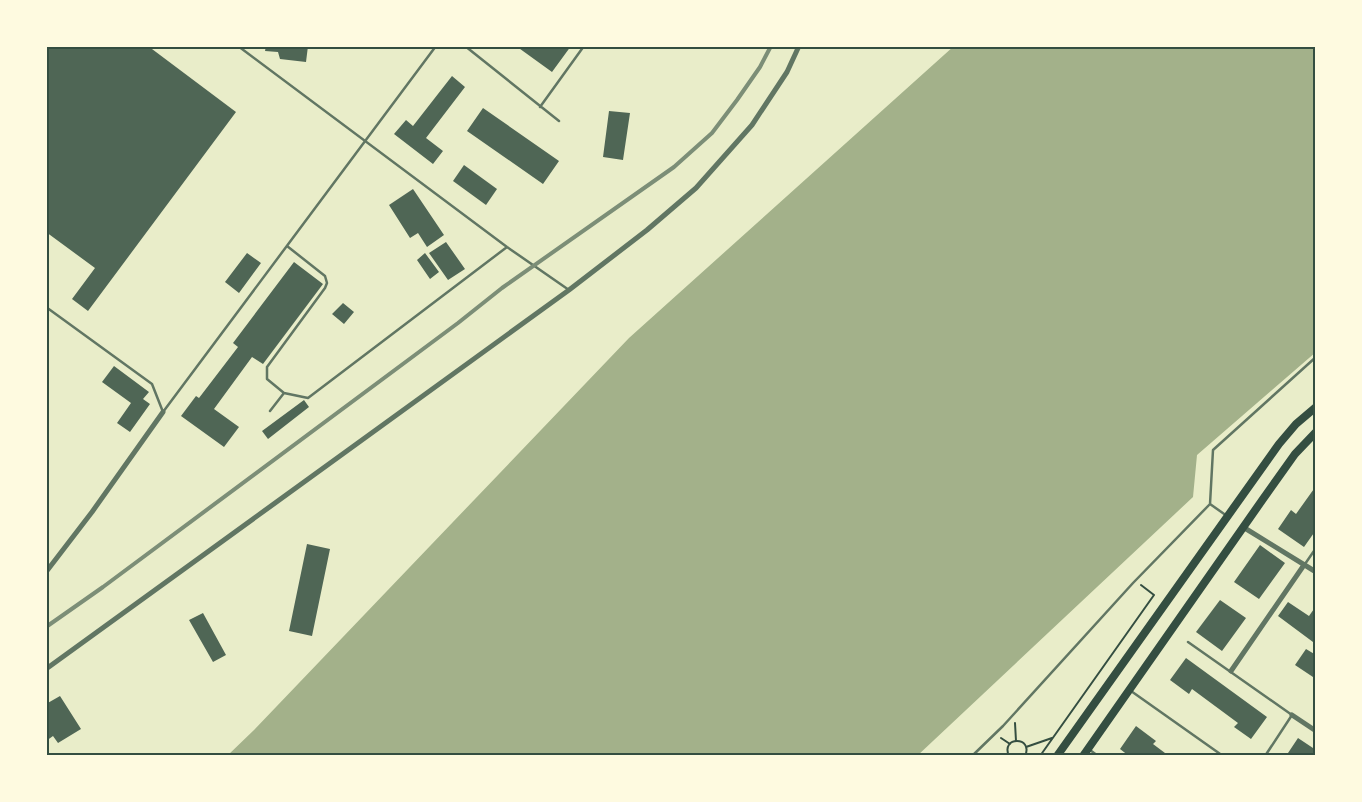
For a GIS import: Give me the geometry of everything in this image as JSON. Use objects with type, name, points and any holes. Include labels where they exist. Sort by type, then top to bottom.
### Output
[{"type":"main road","points":[[1057,756],[1279,444],[1296,424],[1316,407]]},
{"type":"main road","points":[[1086,752],[1243,526],[1295,454],[1316,432]]},
{"type":"street","points":[[46,668],[569,290],[647,230],[696,188],[752,125],[787,72],[800,46]]},
{"type":"street","points":[[46,572],[92,512],[163,412]]},
{"type":"street","points":[[1243,526],[1316,572]]},
{"type":"street","points":[[1231,671],[1304,565]]},
{"type":"street","points":[[1292,715],[1316,731]]},
{"type":"lane","points":[[238,46],[507,247],[569,290]]},
{"type":"lane","points":[[163,412],[436,46]]},
{"type":"lane","points":[[464,46],[559,121]]},
{"type":"lane","points":[[540,107],[584,46]]},
{"type":"lane","points":[[287,246],[325,276],[327,283],[267,367],[267,380],[284,393],[308,398],[507,247]]},
{"type":"lane","points":[[46,307],[152,384],[163,412]]},
{"type":"lane","points":[[972,756],[1015,713],[1135,581],[1210,504],[1213,450],[1316,357]]},
{"type":"lane","points":[[270,411],[284,393]]},
{"type":"lane","points":[[1210,504],[1227,516]]},
{"type":"lane","points":[[1304,565],[1316,548]]},
{"type":"lane","points":[[1188,642],[1292,715],[1265,756]]},
{"type":"lane","points":[[1130,690],[1223,756]]},
{"type":"lane","points":[[1086,752],[1098,756]]},
{"type":"path","points":[[1040,756],[1154,595],[1135,581]]},
{"type":"path","points":[[1015,713],[1016,741]]},
{"type":"path","points":[[995,734],[1010,744]]},
{"type":"path","points":[[1026,747],[1052,738]]},
{"type":"path","points":[[1010,756],[1008,749],[1010,744],[1016,741],[1022,742],[1026,747],[1025,756]]},
{"type":"shaded area","points":[[954,46],[1316,46],[1316,352],[1197,455],[1193,497],[917,756],[227,756],[629,338]]},
{"type":"building","points":[[46,46],[148,46],[236,112],[88,311],[72,299],[95,268],[46,232]]},
{"type":"building","points":[[266,46],[308,46],[306,62],[280,59],[278,52],[265,51]]},
{"type":"building","points":[[516,46],[571,46],[552,72]]},
{"type":"building","points":[[452,76],[465,87],[426,138],[443,151],[433,164],[394,134],[406,120],[413,126]]},
{"type":"building","points":[[483,108],[559,161],[543,184],[467,131]]},
{"type":"building","points":[[609,111],[630,113],[623,160],[603,157]]},
{"type":"building","points":[[464,165],[497,189],[486,205],[453,181]]},
{"type":"building","points":[[413,189],[444,235],[427,247],[418,233],[410,238],[389,205]]},
{"type":"building","points":[[446,242],[465,269],[448,280],[429,253]]},
{"type":"building","points":[[247,253],[261,263],[239,293],[225,282]]},
{"type":"building","points":[[425,253],[439,272],[430,279],[417,260]]},
{"type":"building","points":[[294,262],[323,284],[263,364],[252,357],[214,409],[239,427],[224,447],[181,416],[196,396],[199,398],[238,347],[233,343]]},
{"type":"building","points":[[343,303],[354,312],[344,324],[332,314]]},
{"type":"building","points":[[114,366],[149,392],[143,399],[150,404],[130,432],[117,423],[131,403],[102,382]]},
{"type":"building","points":[[304,400],[309,407],[268,439],[262,431]]},
{"type":"building","points":[[1316,486],[1316,530],[1304,547],[1278,529],[1291,510],[1296,514]]},
{"type":"building","points":[[307,544],[330,549],[312,636],[289,631]]},
{"type":"building","points":[[1260,545],[1285,563],[1259,599],[1234,582]]},
{"type":"building","points":[[1220,600],[1246,618],[1222,651],[1196,632]]},
{"type":"building","points":[[1288,602],[1309,616],[1316,606],[1316,638],[1313,642],[1278,616]]},
{"type":"building","points":[[203,613],[226,655],[213,662],[189,620]]},
{"type":"building","points":[[1306,649],[1316,655],[1316,679],[1295,665]]},
{"type":"building","points":[[1186,658],[1267,717],[1251,739],[1234,727],[1238,723],[1192,689],[1189,694],[1170,680]]},
{"type":"building","points":[[60,696],[81,729],[58,743],[53,736],[46,741],[46,704]]},
{"type":"building","points":[[1136,726],[1156,741],[1153,744],[1169,756],[1129,756],[1120,749]]},
{"type":"building","points":[[1298,738],[1316,750],[1316,756],[1286,756]]},
{"type":"railway","points":[[46,627],[103,587],[458,323],[502,288],[674,167],[712,133],[760,67],[771,46]]}]
